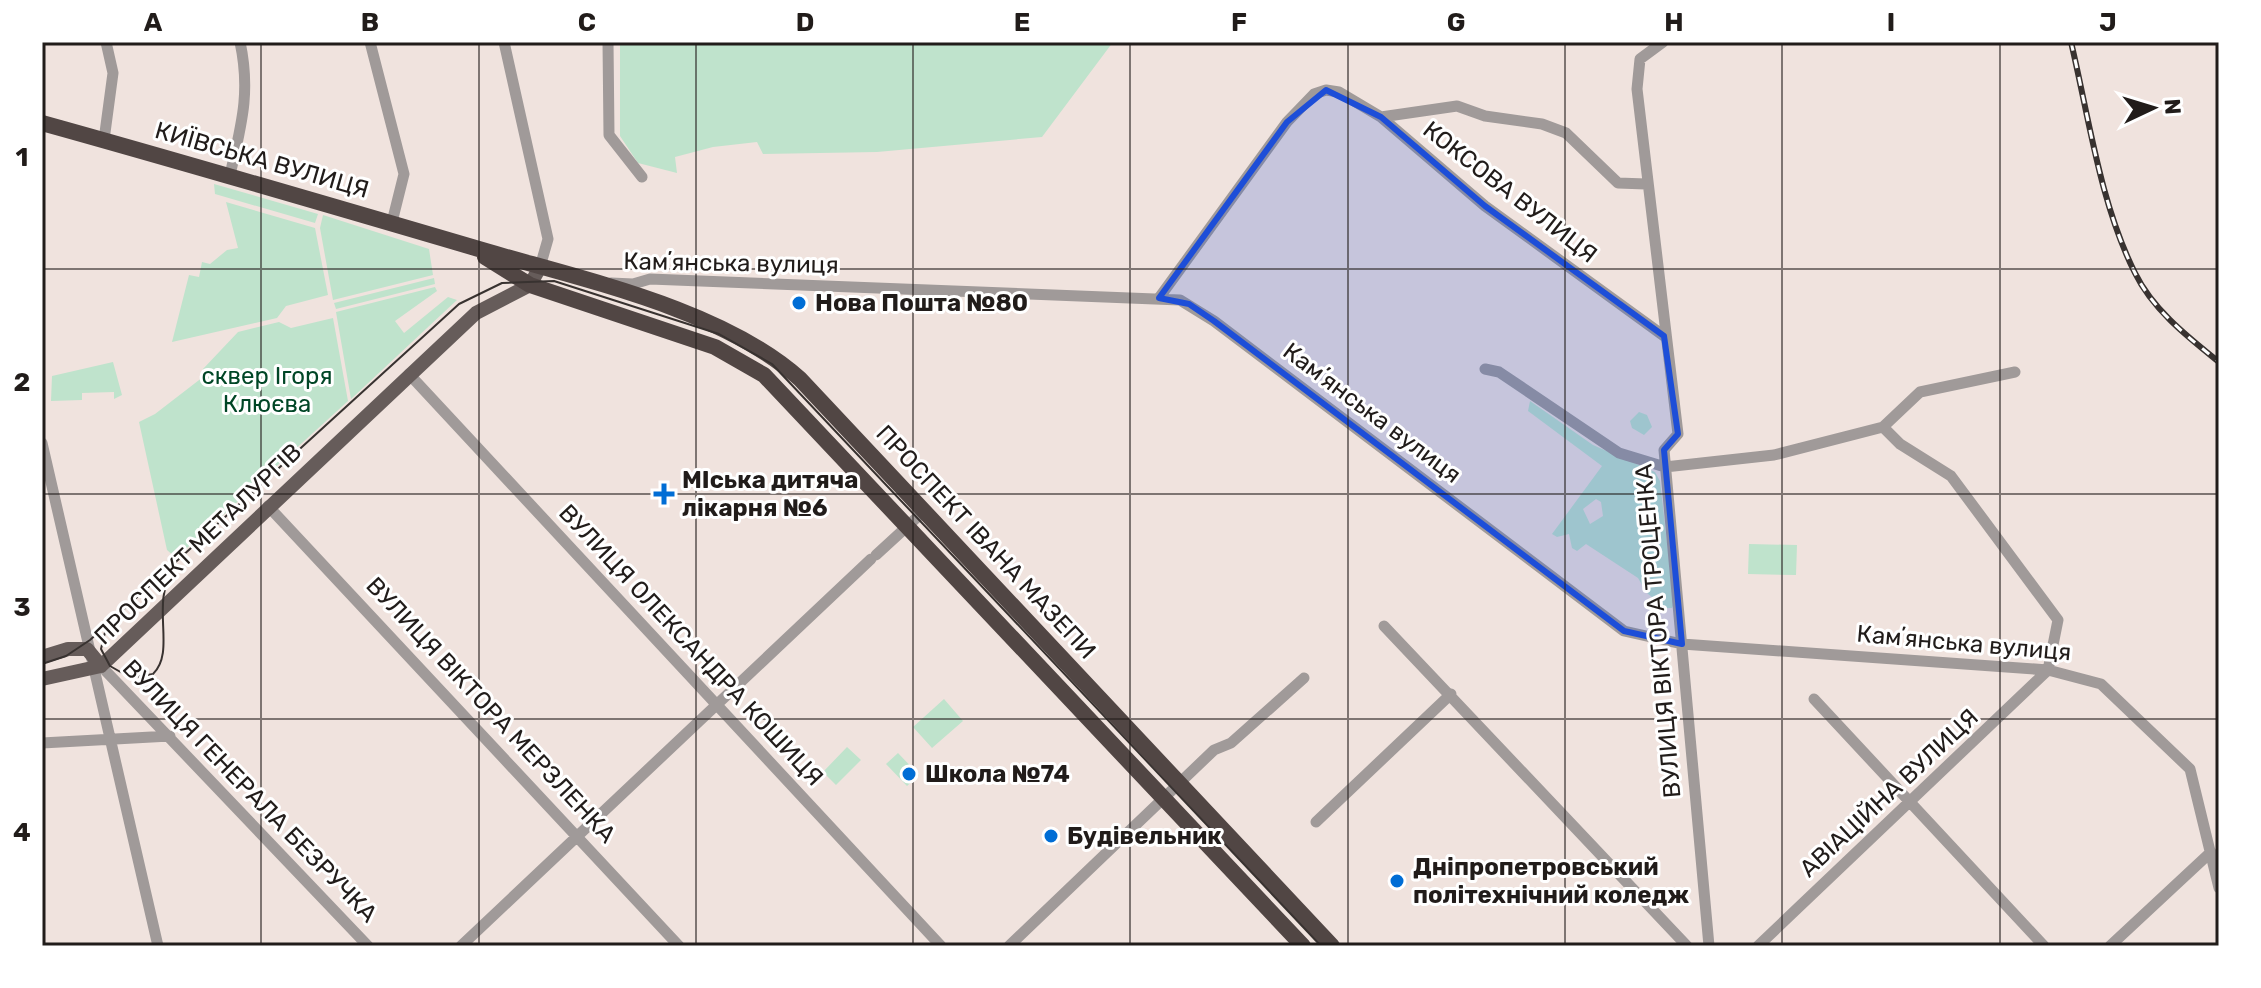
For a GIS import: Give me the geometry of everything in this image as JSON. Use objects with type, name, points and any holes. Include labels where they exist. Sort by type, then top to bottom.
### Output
[{"type":"highway","name":"КИЇВСЬКА ВУЛИЦЯ","points":[[43,126],[230,175],[540,267]]},
{"type":"highway","name":"КИЇВСЬКА ВУЛИЦЯ","points":[[467,246],[530,285]]},
{"type":"highway","name":"ПРОСПЕКТ ІВАНА МАЗЕПИ","points":[[540,267],[722,327],[766,351],[800,379],[1332,946]]},
{"type":"highway","name":"ПРОСПЕКТ ІВАНА МАЗЕПИ","points":[[530,285],[646,321],[715,347],[747,364],[784,395],[1303,946]]},
{"type":"main road","points":[[530,285],[540,267]]},
{"type":"main road","name":"ПРОСПЕКТ МЕТАЛУРГІВ","points":[[42,679],[96,667],[476,313],[530,285]]},
{"type":"main road","name":"ПРОСПЕКТ МЕТАЛУРГІВ","points":[[42,657],[68,649],[87,649],[96,667]]},
{"type":"street","points":[[104,140],[113,73],[106,42]]},
{"type":"street","points":[[230,175],[247,102],[247,73],[242,42]]},
{"type":"street","points":[[370,42],[404,174],[392,222]]},
{"type":"street","points":[[504,42],[548,239],[540,267]]},
{"type":"street","points":[[608,42],[609,135],[642,177]]},
{"type":"street","name":"ВУЛИЦЯ ВІКТОРА ТРОЦЕНКА","points":[[1663,42],[1640,59],[1637,89],[1678,434],[1664,450],[1665,467],[1709,946]]},
{"type":"street","name":"КОКСОВА ВУЛИЦЯ","points":[[1159,298],[1282,128],[1314,94],[1326,90],[1339,92],[1381,117],[1485,206],[1664,336]]},
{"type":"street","points":[[1381,117],[1457,106],[1485,116],[1542,124],[1566,133],[1618,183],[1646,184]]},
{"type":"street","name":"Камʼянська вулиця","points":[[590,282],[633,284],[650,279],[1159,298],[1189,304],[1624,631],[1682,644],[2048,670],[2101,684],[2190,769],[2211,852]]},
{"type":"street","points":[[1485,369],[1499,372],[1619,453],[1665,467],[1774,455],[1883,427],[1920,392],[2015,372]]},
{"type":"street","name":"ВУЛИЦЯ ОЛЕКСАНДРА КОШИЦЯ","points":[[409,374],[941,946]]},
{"type":"street","points":[[1883,427],[1900,444],[1951,476],[2058,620],[2048,670]]},
{"type":"street","points":[[42,443],[87,649]]},
{"type":"street","name":"ВУЛИЦЯ ВІКТОРА МЕРЗЛЕНКА","points":[[268,506],[679,946]]},
{"type":"street","points":[[461,946],[924,511]]},
{"type":"street","points":[[1384,626],[1687,946]]},
{"type":"street","points":[[96,667],[108,738],[158,946]]},
{"type":"street","name":"ВУЛИЦЯ ГЕНЕРАЛА БЕЗРУЧКА","points":[[96,667],[170,736],[368,946]]},
{"type":"street","name":"АВІАЦІЙНА ВУЛИЦЯ","points":[[1758,946],[2048,670]]},
{"type":"street","points":[[1009,946],[1165,801],[1214,750],[1231,743],[1304,678]]},
{"type":"street","points":[[1316,822],[1451,694]]},
{"type":"street","points":[[1814,699],[2044,946]]},
{"type":"street","points":[[42,743],[170,736]]},
{"type":"street","points":[[2211,852],[2219,888]]},
{"type":"street","points":[[2110,946],[2211,852]]},
{"type":"highlighted area","points":[[1326,90],[1381,117],[1485,206],[1664,336],[1678,434],[1664,450],[1682,644],[1624,631],[1214,321],[1189,304],[1159,298],[1287,122]]},
{"type":"green space","points":[[620,42],[1113,42],[1042,137],[877,152],[763,154],[757,142],[713,147],[675,157],[677,173],[638,163],[620,136]]},
{"type":"green space","points":[[214,184],[318,214],[315,223],[215,194]]},
{"type":"green space","name":"сквер Ігоря Клюєва","points":[[226,202],[315,228],[328,295],[286,306],[277,318],[172,342],[189,275],[199,277],[202,262],[210,264],[227,250],[238,248]]},
{"type":"green space","name":"сквер Ігоря Клюєва","points":[[323,215],[429,249],[433,275],[333,300],[320,228]]},
{"type":"green space","points":[[434,278],[435,284],[336,309],[334,303]]},
{"type":"green space","name":"сквер Ігоря Клюєва","points":[[435,287],[437,291],[395,321],[404,333],[448,297],[457,300],[351,399],[336,312]]},
{"type":"green space","name":"сквер Ігоря Клюєва","points":[[333,318],[348,401],[176,558],[167,550],[139,422],[155,414],[203,377],[203,369],[238,332],[279,322],[291,328]]},
{"type":"green space","points":[[113,362],[122,395],[114,399],[114,392],[82,393],[82,400],[51,401],[52,376]]},
{"type":"green space","points":[[1530,401],[1593,445],[1655,472],[1660,481],[1672,608],[1665,608],[1647,593],[1638,578],[1586,544],[1577,551],[1572,548],[1569,534],[1557,537],[1552,534],[1602,466],[1528,411]],"holes":[[[1596,499],[1601,502],[1603,516],[1590,524],[1583,509]]]},
{"type":"green space","points":[[1639,412],[1647,415],[1652,427],[1644,435],[1632,428],[1630,421]]},
{"type":"green space","points":[[1749,544],[1797,545],[1796,575],[1748,574]]},
{"type":"green space","points":[[944,699],[963,721],[932,748],[913,727]]},
{"type":"green space","points":[[847,747],[861,760],[836,785],[823,772]]},
{"type":"green space","points":[[898,753],[919,775],[907,786],[886,764]]},
{"type":"tram line","points":[[42,664],[66,656],[90,640],[459,304],[502,283],[554,281],[719,334],[772,364],[1321,946]]},
{"type":"tram line","points":[[106,628],[101,649],[110,666],[131,678],[153,674],[163,653],[164,597],[174,570]]},
{"type":"railway","points":[[2071,42],[2104,189],[2135,273],[2161,311],[2219,362]]},
{"type":"place","name":"Нова Пошта №80","points":[[799,303]]},
{"type":"place","name":"МІська дитяча лікарня №6","points":[[664,494]]},
{"type":"place","name":"Школа №74","points":[[909,774]]},
{"type":"place","name":"Будівельник","points":[[1051,836]]},
{"type":"place","name":"Дніпропетровський політехнічний коледж","points":[[1397,881]]}]
